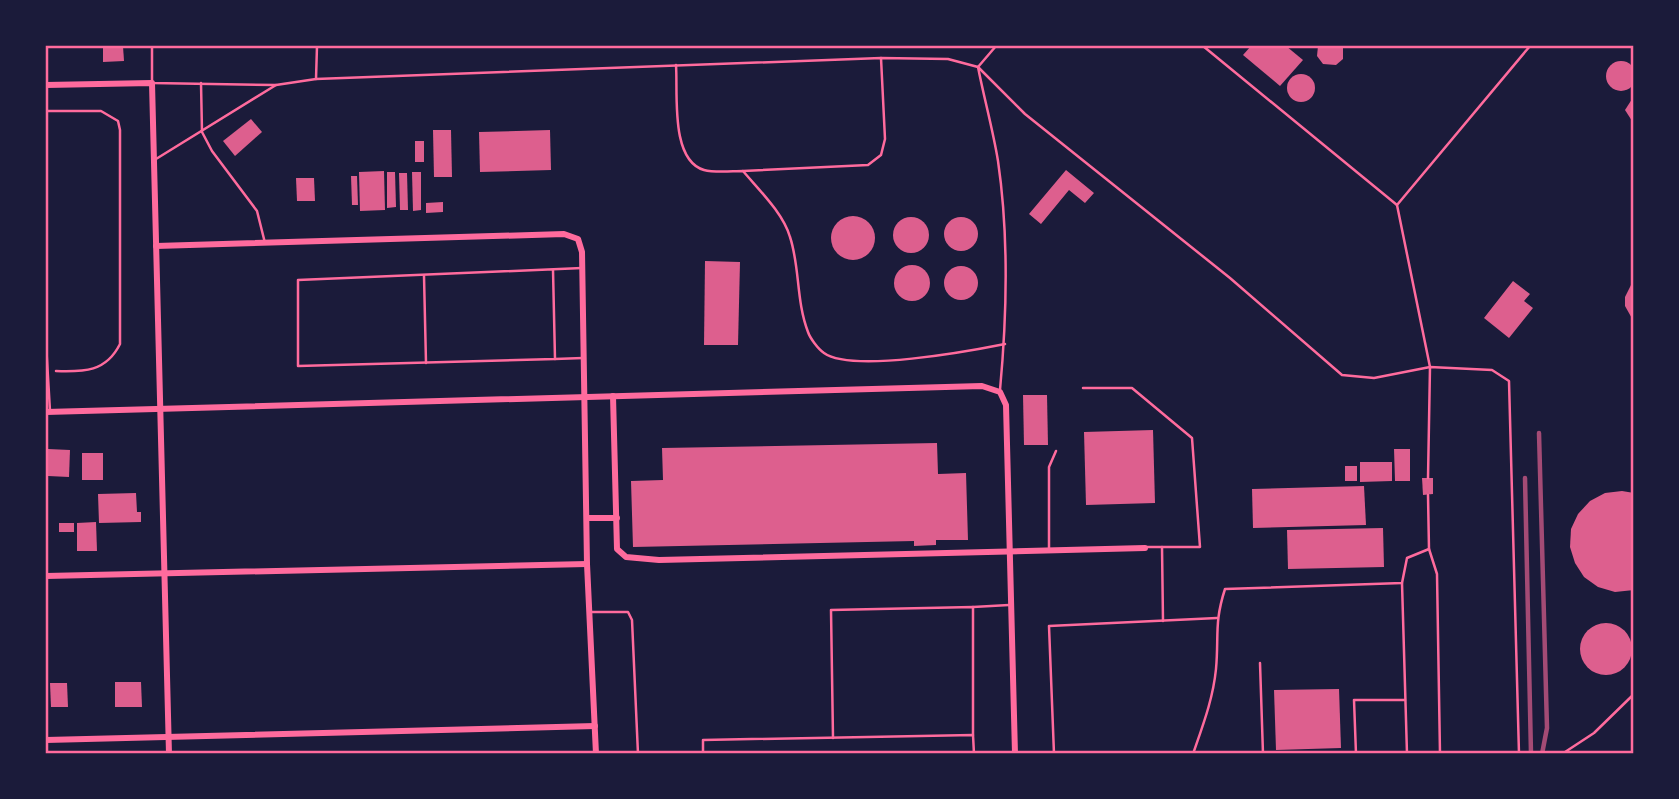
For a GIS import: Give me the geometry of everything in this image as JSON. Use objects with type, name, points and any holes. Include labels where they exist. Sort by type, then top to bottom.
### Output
[{"type":"street","points":[[46,85],[152,83],[169,754]]},
{"type":"street","points":[[156,246],[564,234],[579,239],[586,397],[587,564],[596,754]]},
{"type":"street","points":[[48,412],[982,386],[1000,392],[1006,405],[1015,754]]},
{"type":"street","points":[[613,396],[617,549],[626,557],[660,560],[1145,548]]},
{"type":"street","points":[[588,518],[617,518]]},
{"type":"street","points":[[46,576],[587,564]]},
{"type":"street","points":[[46,740],[595,726]]},
{"type":"lane","points":[[152,46],[152,83],[276,85],[316,79],[881,58],[948,59],[978,67],[1025,114],[1230,278],[1342,375],[1374,378],[1430,367],[1492,370],[1509,381],[1519,754]]},
{"type":"lane","points":[[316,79],[317,46]]},
{"type":"lane","points":[[978,67],[996,46]]},
{"type":"lane","points":[[1203,46],[1397,205],[1430,367],[1428,478]]},
{"type":"lane","points":[[1397,205],[1527,47]]},
{"type":"lane","points":[[676,65],[680,140],[688,160],[704,170],[743,171],[867,165],[881,155],[885,139],[881,58]]},
{"type":"lane","points":[[978,67],[998,162],[1005,253],[1004,344],[1000,392]]},
{"type":"lane","points":[[201,83],[202,132],[212,152],[257,211],[265,243]]},
{"type":"lane","points":[[153,161],[276,85]]},
{"type":"lane","points":[[743,171],[790,235],[800,304],[808,335],[824,354],[852,361],[948,356],[1004,344]]},
{"type":"lane","points":[[582,268],[298,279],[298,366],[584,358]]},
{"type":"lane","points":[[553,270],[555,359]]},
{"type":"lane","points":[[424,276],[426,363]]},
{"type":"lane","points":[[46,343],[49,371],[48,412]]},
{"type":"lane","points":[[1083,388],[1132,388],[1192,438],[1200,547],[1145,548]]},
{"type":"lane","points":[[1049,550],[1049,467],[1056,452]]},
{"type":"lane","points":[[1428,495],[1429,549],[1437,574],[1440,754]]},
{"type":"lane","points":[[1162,547],[1163,621]]},
{"type":"lane","points":[[1407,754],[1402,583],[1407,558],[1429,549]]},
{"type":"lane","points":[[1193,754],[1211,705],[1216,668],[1217,618],[1225,589],[1402,583]]},
{"type":"lane","points":[[833,738],[831,610],[1010,605]]},
{"type":"lane","points":[[973,607],[974,754]]},
{"type":"lane","points":[[589,612],[621,610],[628,612],[632,620],[638,754]]},
{"type":"lane","points":[[1054,754],[1049,626],[1217,618]]},
{"type":"lane","points":[[1261,663],[1262,754]]},
{"type":"lane","points":[[1562,754],[1594,733],[1633,694]]},
{"type":"lane","points":[[1356,754],[1354,700],[1405,700]]},
{"type":"lane","points":[[703,754],[703,740],[973,736]]},
{"type":"lane","points":[[1205,754],[1252,753]]},
{"type":"path","points":[[46,111],[101,111],[118,121],[120,130],[120,344],[114,357],[94,370],[49,371]]},
{"type":"building","points":[[103,46],[123,46],[124,61],[103,62]]},
{"type":"building","points":[[1251,46],[1286,46],[1303,60],[1280,86],[1243,55]]},
{"type":"building","points":[[1318,46],[1343,46],[1343,59],[1336,65],[1323,64],[1317,56]]},
{"type":"building","points":[[1621,61],[1627,62],[1635,70],[1635,82],[1627,90],[1621,91],[1615,90],[1607,82],[1606,76],[1607,70],[1615,62]]},
{"type":"building","points":[[1301,74],[1311,78],[1315,88],[1311,98],[1301,102],[1291,98],[1287,88],[1291,78]]},
{"type":"building","points":[[1634,96],[1634,124],[1625,110]]},
{"type":"building","points":[[251,119],[262,132],[235,156],[223,141]]},
{"type":"building","points":[[433,130],[451,130],[452,177],[434,177]]},
{"type":"building","points":[[550,130],[551,170],[480,172],[479,132]]},
{"type":"building","points":[[415,141],[424,141],[424,162],[415,162]]},
{"type":"building","points":[[1066,170],[1094,193],[1085,203],[1069,190],[1041,224],[1029,214]]},
{"type":"building","points":[[384,171],[385,210],[360,211],[359,172]]},
{"type":"building","points":[[387,172],[395,172],[396,207],[387,208]]},
{"type":"building","points":[[412,172],[421,172],[421,210],[413,211]]},
{"type":"building","points":[[399,173],[407,173],[408,210],[400,210]]},
{"type":"building","points":[[351,176],[357,176],[358,205],[352,205]]},
{"type":"building","points":[[296,178],[314,178],[315,201],[297,201]]},
{"type":"building","points":[[443,202],[443,212],[426,213],[426,203]]},
{"type":"building","points":[[853,216],[868,223],[875,238],[868,253],[853,260],[838,253],[831,238],[838,223]]},
{"type":"building","points":[[911,217],[923,223],[929,235],[923,247],[911,253],[899,247],[893,235],[899,223]]},
{"type":"building","points":[[961,217],[973,222],[978,234],[973,246],[961,251],[949,246],[944,234],[949,222]]},
{"type":"building","points":[[705,261],[740,262],[738,345],[704,345]]},
{"type":"building","points":[[912,265],[924,271],[930,283],[924,295],[912,301],[900,295],[894,283],[900,271]]},
{"type":"building","points":[[961,266],[973,271],[978,283],[973,295],[961,300],[949,295],[944,283],[949,271]]},
{"type":"building","points":[[1634,279],[1634,322],[1625,306],[1625,297]]},
{"type":"building","points":[[1513,281],[1530,294],[1524,301],[1533,308],[1509,338],[1484,318]]},
{"type":"building","points":[[1023,395],[1047,395],[1048,445],[1024,445]]},
{"type":"building","points":[[1153,430],[1155,503],[1086,505],[1084,432]]},
{"type":"building","points":[[937,443],[938,474],[966,473],[968,540],[936,540],[936,545],[914,546],[914,541],[633,547],[631,481],[663,480],[662,448]]},
{"type":"building","points":[[48,449],[70,450],[69,477],[48,476]]},
{"type":"building","points":[[1394,449],[1410,449],[1410,481],[1395,481]]},
{"type":"building","points":[[82,453],[103,453],[103,480],[82,480]]},
{"type":"building","points":[[1360,462],[1392,462],[1392,481],[1360,482]]},
{"type":"building","points":[[1345,466],[1357,466],[1357,481],[1345,481]]},
{"type":"building","points":[[1422,478],[1433,478],[1433,494],[1423,495]]},
{"type":"building","points":[[1364,486],[1366,525],[1253,528],[1252,489]]},
{"type":"building","points":[[136,493],[137,512],[141,512],[141,522],[99,523],[98,494]]},
{"type":"building","points":[[1605,493],[1634,493],[1634,590],[1615,592],[1598,587],[1584,577],[1575,563],[1570,547],[1571,529],[1578,514],[1590,501]]},
{"type":"building","points":[[96,522],[97,551],[77,551],[77,523]]},
{"type":"building","points":[[59,523],[74,523],[74,532],[59,532]]},
{"type":"building","points":[[1383,528],[1384,567],[1288,569],[1287,530]]},
{"type":"building","points":[[1606,623],[1625,630],[1632,649],[1625,668],[1606,675],[1587,668],[1580,649],[1587,630]]},
{"type":"building","points":[[115,682],[141,682],[142,707],[115,707]]},
{"type":"building","points":[[50,683],[67,683],[68,707],[51,707]]},
{"type":"building","points":[[1339,689],[1341,748],[1276,750],[1274,690]]},
{"type":"railway","points":[[1539,433],[1547,728],[1542,754]]},
{"type":"railway","points":[[1525,478],[1531,754]]}]
